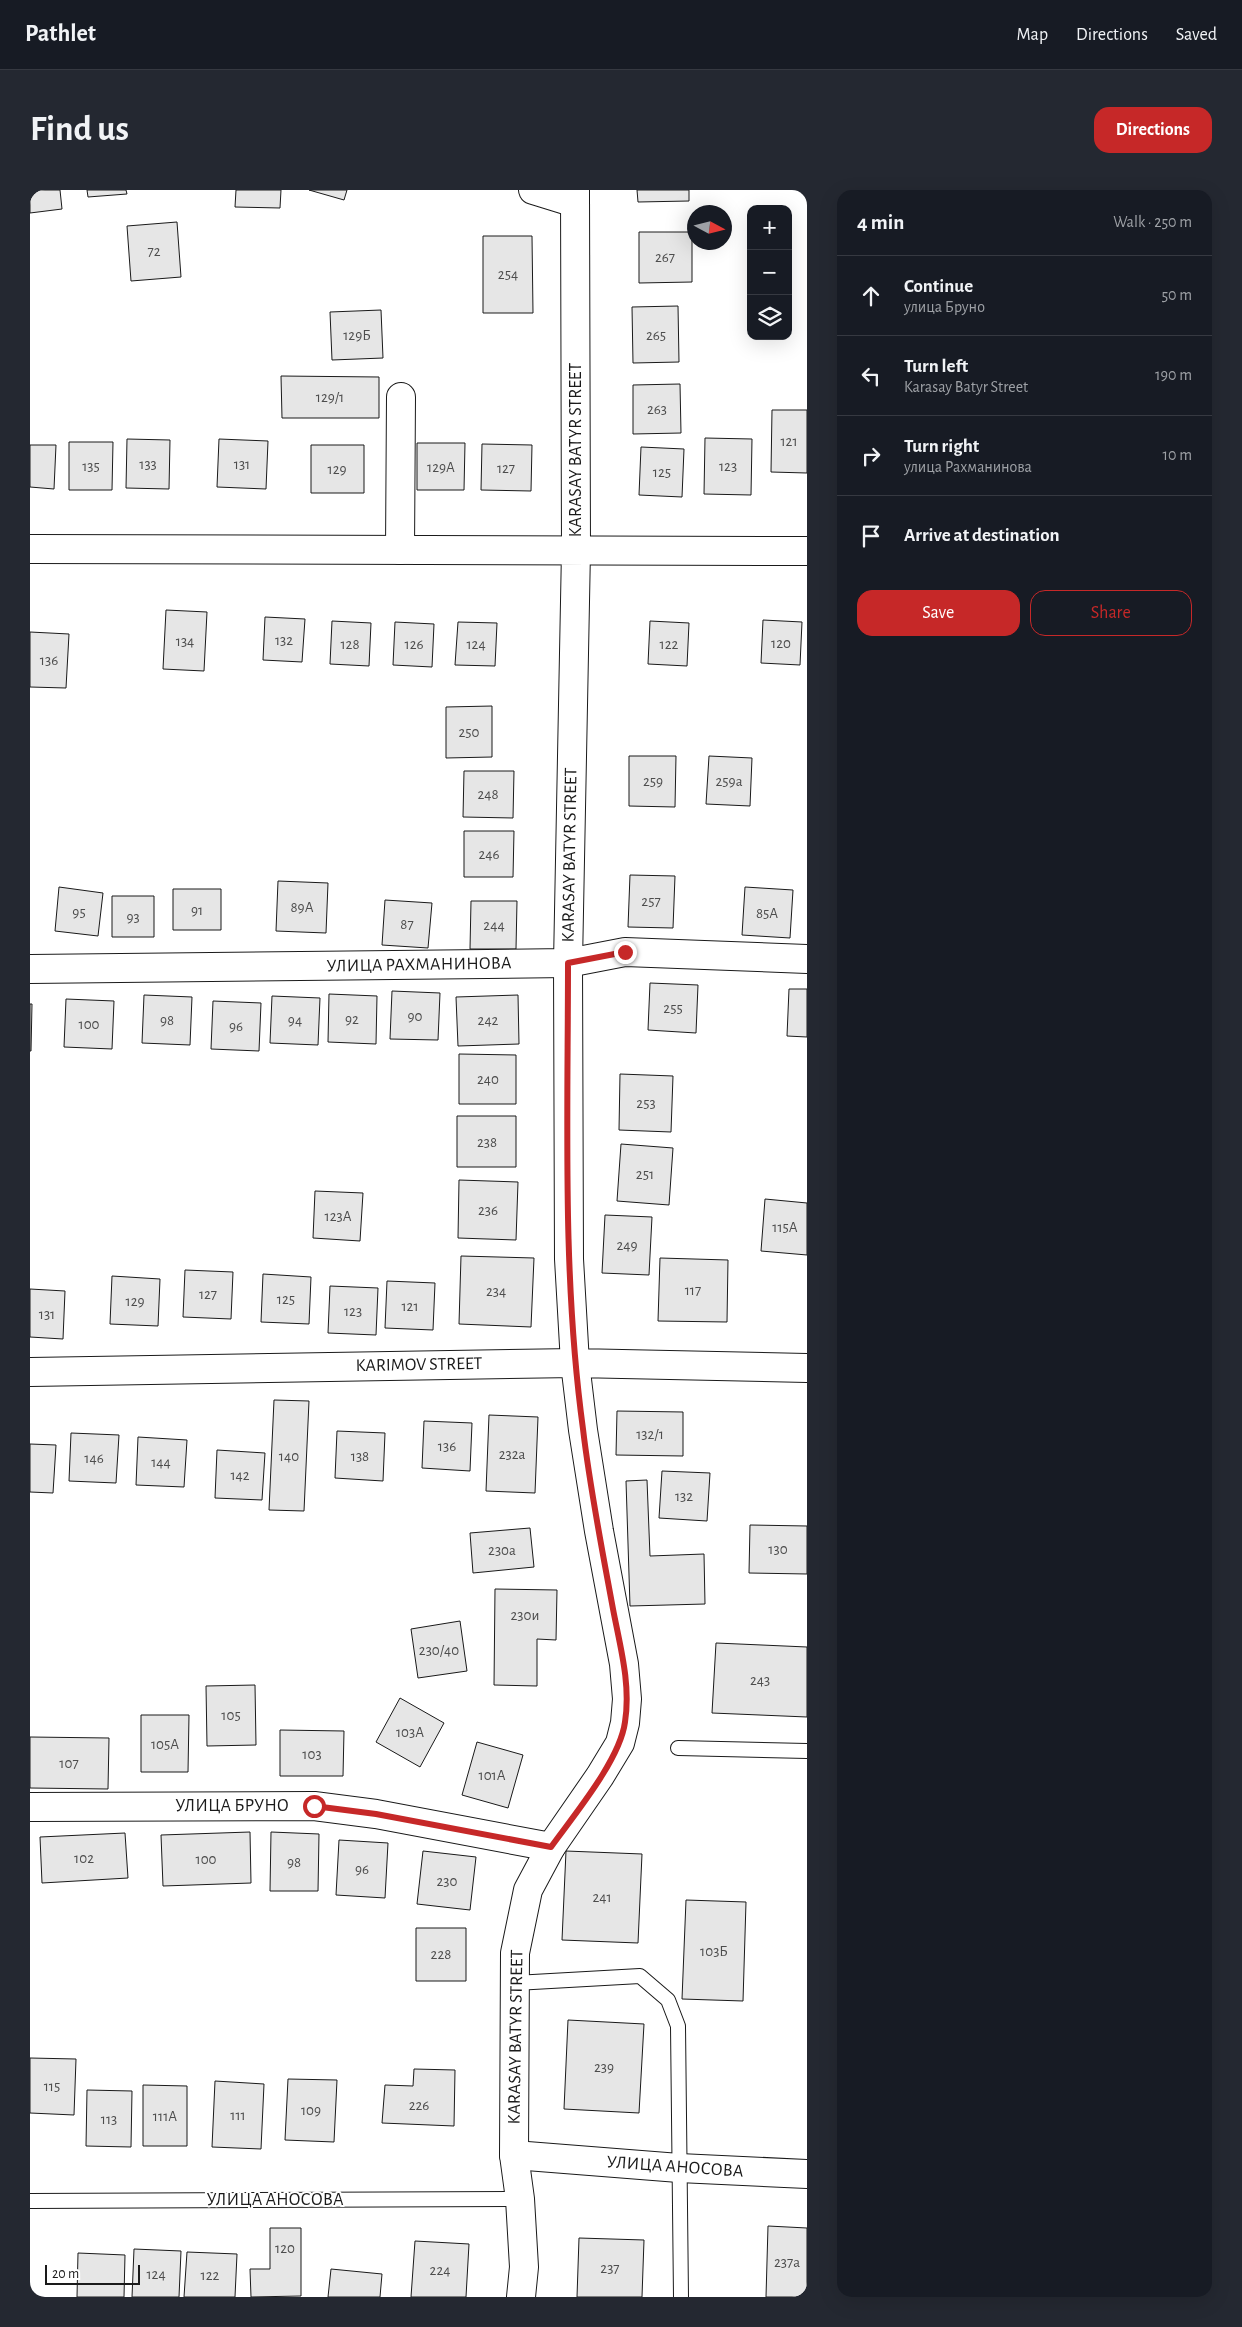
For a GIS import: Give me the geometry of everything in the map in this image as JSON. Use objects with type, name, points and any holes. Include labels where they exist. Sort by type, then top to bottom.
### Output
[{"type":"street","points":[[533,190],[575,196]]},
{"type":"street","name":"KARASAY BATYR STREET","points":[[520,2297],[524,2267],[520,2199],[514,2155],[515,1953],[528,1890],[551,1847],[600,1776],[620,1743],[625,1723],[626,1707],[624,1664],[599,1531],[583,1430],[575,1363],[569,1258],[568,963],[576,550],[575,196]]},
{"type":"street","points":[[400,550],[401,397]]},
{"type":"street","points":[[30,549],[807,551]]},
{"type":"street","name":"УЛИЦА РАХМАНИНОВА","points":[[30,969],[568,963],[625,952],[807,959]]},
{"type":"street","name":"KARIMOV STREET","points":[[30,1372],[575,1363],[807,1368]]},
{"type":"street","name":"УЛИЦА БРУНО","points":[[30,1806],[314,1806],[376,1814],[551,1847]]},
{"type":"street","name":"УЛИЦА АНОСОВА","points":[[514,2155],[679,2168],[807,2174]]},
{"type":"lane","points":[[678,1748],[807,1752]]},
{"type":"lane","points":[[515,1983],[640,1976],[668,2000],[678,2026],[680,2297]]},
{"type":"lane","name":"УЛИЦА АНОСОВА","points":[[30,2201],[520,2199]]},
{"type":"building","points":[[30,190],[60,190],[62,209],[30,213]]},
{"type":"building","points":[[87,190],[126,190],[127,194],[88,197]]},
{"type":"building","points":[[236,190],[281,190],[280,208],[235,207]]},
{"type":"building","points":[[309,190],[347,190],[344,200]]},
{"type":"building","points":[[637,190],[689,190],[689,201],[638,202]]},
{"type":"building","points":[[177,222],[181,277],[131,281],[127,226]]},
{"type":"building","points":[[639,232],[687,232],[687,250],[692,250],[692,282],[639,283]]},
{"type":"building","points":[[483,236],[532,236],[533,313],[483,313]]},
{"type":"building","points":[[678,306],[679,362],[633,363],[632,307]]},
{"type":"building","points":[[381,310],[383,358],[332,360],[330,312]]},
{"type":"building","points":[[281,376],[379,377],[379,418],[282,418]]},
{"type":"building","points":[[680,384],[681,433],[633,434],[633,385]]},
{"type":"building","points":[[772,410],[807,410],[807,473],[771,472]]},
{"type":"building","points":[[705,438],[752,439],[751,495],[704,494]]},
{"type":"building","points":[[127,439],[170,440],[169,489],[126,488]]},
{"type":"building","points":[[219,439],[268,441],[266,489],[217,487]]},
{"type":"building","points":[[69,442],[113,442],[112,490],[69,490]]},
{"type":"building","points":[[417,443],[465,443],[464,490],[417,490]]},
{"type":"building","points":[[482,444],[532,445],[531,491],[481,490]]},
{"type":"building","points":[[30,445],[56,445],[54,489],[30,487]]},
{"type":"building","points":[[311,445],[364,445],[364,493],[311,493]]},
{"type":"building","points":[[641,447],[684,449],[682,497],[639,495]]},
{"type":"building","points":[[166,610],[207,612],[204,671],[163,669]]},
{"type":"building","points":[[265,617],[305,619],[302,662],[263,660]]},
{"type":"building","points":[[763,620],[802,622],[800,665],[761,663]]},
{"type":"building","points":[[332,621],[371,623],[369,666],[330,664]]},
{"type":"building","points":[[650,621],[689,623],[687,666],[648,664]]},
{"type":"building","points":[[395,622],[434,624],[432,667],[393,665]]},
{"type":"building","points":[[458,622],[497,623],[495,666],[455,665]]},
{"type":"building","points":[[30,632],[69,634],[66,688],[30,687]]},
{"type":"building","points":[[492,706],[492,757],[446,758],[446,707]]},
{"type":"building","points":[[629,756],[676,756],[675,807],[629,806]]},
{"type":"building","points":[[709,756],[752,758],[750,806],[706,804]]},
{"type":"building","points":[[464,771],[514,771],[513,818],[463,817]]},
{"type":"building","points":[[464,831],[514,831],[513,877],[464,877]]},
{"type":"building","points":[[630,875],[675,876],[673,928],[628,927]]},
{"type":"building","points":[[278,881],[328,883],[326,933],[276,931]]},
{"type":"building","points":[[59,887],[103,893],[98,936],[55,931]]},
{"type":"building","points":[[745,887],[793,890],[790,938],[742,935]]},
{"type":"building","points":[[173,889],[221,889],[221,930],[173,930]]},
{"type":"building","points":[[112,896],[154,896],[154,937],[112,937]]},
{"type":"building","points":[[385,900],[432,903],[428,948],[382,945]]},
{"type":"building","points":[[471,901],[517,901],[516,949],[470,949]]},
{"type":"building","points":[[650,983],[698,985],[696,1033],[648,1030]]},
{"type":"building","points":[[789,989],[807,989],[807,1037],[787,1036]]},
{"type":"building","points":[[392,991],[440,993],[438,1040],[390,1039]]},
{"type":"building","points":[[329,994],[377,996],[376,1044],[328,1042]]},
{"type":"building","points":[[144,995],[192,997],[190,1045],[142,1043]]},
{"type":"building","points":[[518,995],[519,1044],[458,1046],[456,997]]},
{"type":"building","points":[[272,996],[320,998],[318,1045],[270,1043]]},
{"type":"building","points":[[66,999],[114,1001],[112,1049],[64,1047]]},
{"type":"building","points":[[213,1001],[261,1003],[259,1051],[211,1049]]},
{"type":"building","points":[[30,1004],[32,1004],[31,1051],[30,1051]]},
{"type":"building","points":[[459,1054],[516,1055],[516,1104],[459,1104]]},
{"type":"building","points":[[620,1074],[673,1076],[671,1132],[619,1130]]},
{"type":"building","points":[[457,1116],[516,1116],[516,1167],[457,1167]]},
{"type":"building","points":[[621,1144],[673,1148],[669,1205],[617,1201]]},
{"type":"building","points":[[459,1180],[518,1182],[516,1240],[458,1238]]},
{"type":"building","points":[[315,1191],[363,1193],[360,1241],[313,1238]]},
{"type":"building","points":[[765,1199],[807,1203],[807,1255],[761,1251]]},
{"type":"building","points":[[605,1215],[652,1217],[649,1275],[602,1273]]},
{"type":"building","points":[[461,1256],[534,1258],[531,1327],[459,1324]]},
{"type":"building","points":[[660,1258],[728,1260],[727,1322],[658,1321]]},
{"type":"building","points":[[185,1270],[233,1272],[231,1319],[183,1317]]},
{"type":"building","points":[[263,1274],[311,1277],[309,1324],[261,1322]]},
{"type":"building","points":[[112,1276],[160,1279],[158,1326],[110,1324]]},
{"type":"building","points":[[387,1281],[435,1283],[433,1330],[385,1328]]},
{"type":"building","points":[[330,1286],[378,1288],[376,1335],[328,1333]]},
{"type":"building","points":[[30,1289],[65,1291],[63,1339],[30,1337]]},
{"type":"building","points":[[274,1400],[309,1401],[304,1511],[269,1510]]},
{"type":"building","points":[[617,1411],[683,1412],[683,1456],[616,1455]]},
{"type":"building","points":[[489,1415],[538,1417],[535,1493],[486,1491]]},
{"type":"building","points":[[424,1421],[472,1423],[470,1471],[422,1468]]},
{"type":"building","points":[[337,1431],[385,1433],[383,1481],[335,1478]]},
{"type":"building","points":[[71,1433],[119,1435],[116,1483],[69,1481]]},
{"type":"building","points":[[138,1437],[187,1440],[184,1487],[136,1485]]},
{"type":"building","points":[[30,1444],[56,1445],[53,1493],[30,1492]]},
{"type":"building","points":[[217,1450],[265,1453],[262,1500],[215,1498]]},
{"type":"building","points":[[662,1471],[710,1473],[707,1521],[659,1518]]},
{"type":"building","points":[[647,1480],[650,1556],[704,1554],[705,1604],[630,1606],[626,1481]]},
{"type":"building","points":[[750,1525],[807,1526],[807,1574],[749,1573]]},
{"type":"building","points":[[530,1528],[534,1567],[473,1573],[470,1533]]},
{"type":"building","points":[[495,1589],[557,1590],[556,1640],[537,1639],[537,1686],[494,1685]]},
{"type":"building","points":[[460,1621],[467,1671],[418,1678],[411,1629]]},
{"type":"building","points":[[716,1643],[807,1647],[807,1717],[712,1713]]},
{"type":"building","points":[[255,1685],[256,1745],[207,1746],[206,1686]]},
{"type":"building","points":[[400,1698],[444,1723],[420,1767],[376,1742]]},
{"type":"building","points":[[141,1715],[189,1715],[188,1772],[141,1772]]},
{"type":"building","points":[[280,1730],[344,1731],[343,1776],[280,1776]]},
{"type":"building","points":[[30,1737],[109,1738],[108,1789],[30,1788]]},
{"type":"building","points":[[477,1742],[523,1755],[508,1808],[462,1795]]},
{"type":"building","points":[[250,1832],[251,1883],[163,1886],[161,1835]]},
{"type":"building","points":[[271,1832],[319,1834],[318,1891],[270,1891]]},
{"type":"building","points":[[125,1833],[128,1878],[42,1883],[40,1837]]},
{"type":"building","points":[[339,1840],[388,1843],[385,1898],[336,1895]]},
{"type":"building","points":[[423,1851],[476,1857],[470,1910],[417,1904]]},
{"type":"building","points":[[566,1851],[642,1854],[638,1943],[562,1940]]},
{"type":"building","points":[[686,1900],[746,1902],[743,2001],[682,1999]]},
{"type":"building","points":[[416,1928],[466,1928],[466,1981],[416,1981]]},
{"type":"building","points":[[568,2020],[644,2024],[639,2113],[564,2109]]},
{"type":"building","points":[[30,2058],[76,2059],[74,2115],[30,2113]]},
{"type":"building","points":[[414,2069],[455,2070],[454,2126],[382,2123],[385,2085],[413,2086]]},
{"type":"building","points":[[288,2079],[337,2080],[334,2142],[285,2140]]},
{"type":"building","points":[[215,2081],[264,2084],[261,2149],[212,2147]]},
{"type":"building","points":[[143,2085],[187,2086],[187,2146],[143,2146]]},
{"type":"building","points":[[87,2090],[132,2091],[131,2147],[86,2146]]},
{"type":"building","points":[[768,2226],[807,2228],[807,2297],[766,2297]]},
{"type":"building","points":[[270,2228],[301,2228],[301,2296],[251,2297],[250,2269],[270,2269]]},
{"type":"building","points":[[579,2238],[644,2240],[642,2297],[577,2297]]},
{"type":"building","points":[[415,2241],[469,2244],[466,2297],[411,2297]]},
{"type":"building","points":[[134,2249],[181,2251],[179,2297],[132,2297]]},
{"type":"building","points":[[187,2252],[237,2254],[235,2297],[184,2297]]},
{"type":"building","points":[[78,2253],[125,2255],[124,2297],[77,2297]]},
{"type":"building","points":[[331,2269],[382,2274],[380,2297],[328,2297]]},
{"type":"route","points":[[314,1806],[376,1814],[551,1847],[600,1776],[620,1743],[625,1723],[627,1699],[624,1664],[599,1531],[583,1430],[575,1363],[569,1258],[568,963],[625,952]]}]
